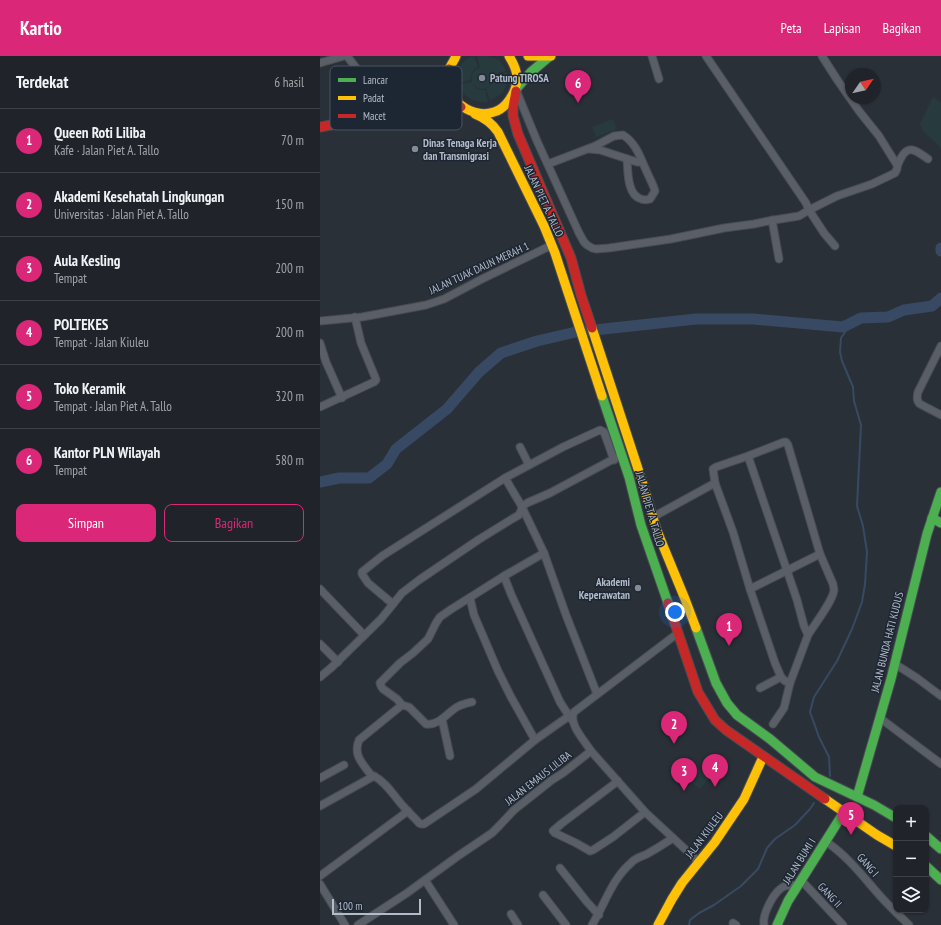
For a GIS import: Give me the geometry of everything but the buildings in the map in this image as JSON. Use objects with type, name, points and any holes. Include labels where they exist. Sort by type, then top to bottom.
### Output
[{"type":"main road","points":[[449,66],[450,56]]},
{"type":"main road","points":[[450,66],[456,56]]},
{"type":"main road","name":"JALAN PIET A. TALLO","points":[[509,56],[516,68],[517,75],[513,116],[518,134],[571,258],[657,531],[685,599],[716,683],[727,703],[737,714],[819,779],[858,798]]},
{"type":"main road","points":[[528,56],[551,56]]},
{"type":"main road","points":[[462,108],[483,114],[497,111],[504,107],[513,96],[516,89],[531,72],[551,56]]},
{"type":"main road","points":[[462,107],[469,111]]},
{"type":"main road","name":"JALAN PIET A. TALLO","points":[[469,111],[485,118],[497,129],[502,137],[552,245],[604,402],[617,457],[629,477],[641,525],[698,692],[715,720],[726,730],[763,757],[877,835],[893,844]]},
{"type":"main road","points":[[320,127],[330,125]]},
{"type":"main road","name":"JALAN BUNDA HATI KUDUS","points":[[858,798],[860,786],[895,664],[919,565],[941,492]]},
{"type":"main road","points":[[932,518],[941,523]]},
{"type":"main road","name":"JALAN KIULEU","points":[[658,925],[682,883],[715,842],[744,799],[763,757]]},
{"type":"main road","points":[[816,793],[819,779]]},
{"type":"main road","points":[[858,798],[893,816]]},
{"type":"main road","name":"JALAN BUMI I","points":[[777,925],[799,882],[844,812]]},
{"type":"main road","points":[[929,839],[941,849]]},
{"type":"main road","points":[[929,869],[941,880]]},
{"type":"street","points":[[320,63],[346,56],[354,66]]},
{"type":"street","points":[[652,56],[659,79]]},
{"type":"street","points":[[706,56],[806,203],[824,233],[835,246]]},
{"type":"street","points":[[822,56],[838,81],[879,136],[897,166]]},
{"type":"street","points":[[516,89],[579,233],[587,245],[596,249],[671,239],[799,216],[837,196],[883,179],[895,172],[904,153],[909,150],[920,153],[928,159]]},
{"type":"street","points":[[548,164],[595,146],[614,136],[623,135],[627,137],[638,151],[653,184],[655,191],[650,199],[642,200],[637,198],[631,191],[627,159]]},
{"type":"street","points":[[587,149],[600,150],[637,162],[642,162]]},
{"type":"street","points":[[772,220],[779,259]]},
{"type":"street","name":"JALAN TUAK DAUN MERAH 1","points":[[320,321],[362,317],[426,305],[444,299],[552,245]]},
{"type":"street","points":[[320,407],[342,398],[376,380],[361,343],[355,317]]},
{"type":"street","points":[[320,342],[326,362],[342,398]]},
{"type":"street","points":[[941,346],[918,392],[917,399],[918,403],[941,415]]},
{"type":"street","points":[[320,677],[338,662],[381,619],[402,594],[419,580],[478,540],[512,520],[519,515],[522,508],[527,503],[550,493],[617,457],[604,432],[600,430],[506,478],[382,556],[362,572],[368,583],[393,604]]},
{"type":"street","points":[[773,724],[784,708],[790,683],[808,635],[834,592],[833,584],[820,554],[788,445],[784,442],[713,469],[715,483],[733,532],[750,589],[775,663],[781,677],[790,683]]},
{"type":"street","points":[[520,447],[529,465]]},
{"type":"street","points":[[748,456],[808,635]]},
{"type":"street","points":[[506,478],[544,553],[566,615],[597,694]]},
{"type":"street","points":[[653,517],[715,483]]},
{"type":"street","points":[[472,702],[459,706],[442,719],[432,724],[426,724],[409,707],[402,705],[381,686],[380,683],[428,639],[440,617],[504,576],[544,553]]},
{"type":"street","points":[[750,589],[820,554]]},
{"type":"street","points":[[504,576],[560,702],[591,751],[646,812],[699,862]]},
{"type":"street","points":[[320,589],[364,635]]},
{"type":"street","points":[[470,598],[474,615],[498,671],[534,740]]},
{"type":"street","points":[[402,705],[359,740],[356,751],[371,775],[381,780],[419,823],[424,824],[476,789],[534,740],[571,718],[574,712],[678,633]]},
{"type":"street","points":[[320,644],[338,662]]},
{"type":"street","points":[[895,664],[941,696]]},
{"type":"street","points":[[760,688],[781,677]]},
{"type":"street","points":[[880,718],[941,764]]},
{"type":"street","points":[[442,719],[450,756]]},
{"type":"street","name":"JALAN EMAUS LILIBA","points":[[358,925],[492,833],[514,810],[591,751]]},
{"type":"street","points":[[320,778],[344,765]]},
{"type":"street","points":[[320,806],[374,776]]},
{"type":"street","points":[[618,780],[553,831],[576,842],[590,851],[646,812]]},
{"type":"street","points":[[320,876],[408,811]]},
{"type":"street","points":[[592,925],[599,915],[613,883],[626,867],[634,860],[673,838]]},
{"type":"street","name":"GANG I","points":[[825,841],[845,856],[883,899],[909,925]]},
{"type":"street","points":[[560,868],[599,915]]},
{"type":"street","points":[[425,880],[454,925]]},
{"type":"street","points":[[764,925],[764,916],[771,901],[778,891],[785,886],[799,882]]},
{"type":"street","name":"GANG II","points":[[799,882],[839,923]]},
{"type":"street","points":[[320,884],[345,925]]},
{"type":"street","points":[[542,895],[566,925]]},
{"type":"street","points":[[511,914],[518,925]]},
{"type":"green space","points":[[474,56],[478,67],[472,72],[470,80],[462,82],[462,66],[460,66],[469,58]]},
{"type":"green space","points":[[477,56],[487,56],[501,62],[506,71],[493,75],[491,73],[492,81],[487,88],[481,89],[472,84],[478,89],[485,90],[488,102],[478,102],[470,99],[462,90],[462,84],[472,82],[471,77],[473,73],[480,68]]},
{"type":"green space","points":[[507,72],[507,82],[504,90],[499,96],[490,100],[486,89],[492,84],[493,76]]},
{"type":"green space","points":[[933,97],[941,103],[941,148],[922,130],[920,124]]},
{"type":"green space","points":[[613,119],[617,129],[596,137],[592,127]]},
{"type":"green space","points":[[688,761],[709,778],[700,789],[679,773]]},
{"type":"waterway","points":[[320,482],[339,478],[369,478],[387,464],[396,449],[447,409],[479,372],[501,353],[537,341],[576,332],[696,319],[753,319],[843,327],[861,318],[888,317],[904,310],[932,306],[941,298]]},
{"type":"waterway","points":[[830,776],[829,757],[819,737],[810,712],[814,697],[837,661],[852,629],[862,602],[865,584],[867,552],[863,526],[857,506],[861,425],[854,401],[853,387],[842,361],[840,352],[841,338],[847,329],[861,318]]},
{"type":"waterway","points":[[689,925],[690,920],[699,913],[714,905],[741,886],[758,869],[767,848],[775,839],[795,825],[814,803]]},
{"type":"traffic: fast","points":[[516,89],[531,72],[550,56]]},
{"type":"traffic: fast","points":[[602,396],[629,477],[641,525],[668,603]]},
{"type":"traffic: fast","points":[[857,797],[891,679],[927,534],[941,492]]},
{"type":"traffic: fast","points":[[932,518],[941,523]]},
{"type":"traffic: fast","points":[[696,628],[716,683],[727,703],[737,715],[770,739],[815,777],[874,805],[893,816]]},
{"type":"traffic: fast","points":[[777,925],[788,901],[844,812]]},
{"type":"traffic: fast","points":[[929,839],[941,849]]},
{"type":"traffic: fast","points":[[929,869],[941,880]]},
{"type":"traffic: slow","points":[[451,66],[456,56]]},
{"type":"traffic: slow","points":[[462,106],[473,112],[487,113],[497,111],[507,103],[517,83],[515,67],[509,56]]},
{"type":"traffic: slow","points":[[528,56],[551,56]]},
{"type":"traffic: slow","points":[[475,114],[488,121],[498,132],[544,226],[555,253],[602,396]]},
{"type":"traffic: slow","points":[[592,328],[657,531],[696,628]]},
{"type":"traffic: slow","points":[[658,925],[682,883],[715,842],[744,799],[763,757]]},
{"type":"traffic: slow","points":[[825,799],[893,844]]},
{"type":"traffic: jam","points":[[516,91],[513,116],[518,134],[571,258],[592,328]]},
{"type":"traffic: jam","points":[[320,127],[330,125]]},
{"type":"traffic: jam","points":[[668,603],[698,692],[715,720],[726,730],[825,799]]},
{"type":"place","name":"Patung TIROSA","points":[[482,78]]},
{"type":"place","name":"Kantor PLN Wilayah","points":[[578,103]]},
{"type":"place","name":"Dinas Tenaga Kerja dan Transmigrasi","points":[[415,149]]},
{"type":"place","name":"Akademi Keperawatan","points":[[638,588]]},
{"type":"place","name":"Queen Roti Liliba","points":[[729,646]]},
{"type":"place","name":"Akademi Kesehatah Lingkungan","points":[[674,744]]},
{"type":"place","name":"POLTEKES","points":[[715,787]]},
{"type":"place","name":"Aula Kesling","points":[[684,791]]},
{"type":"place","name":"Toko Keramik","points":[[851,835]]}]
